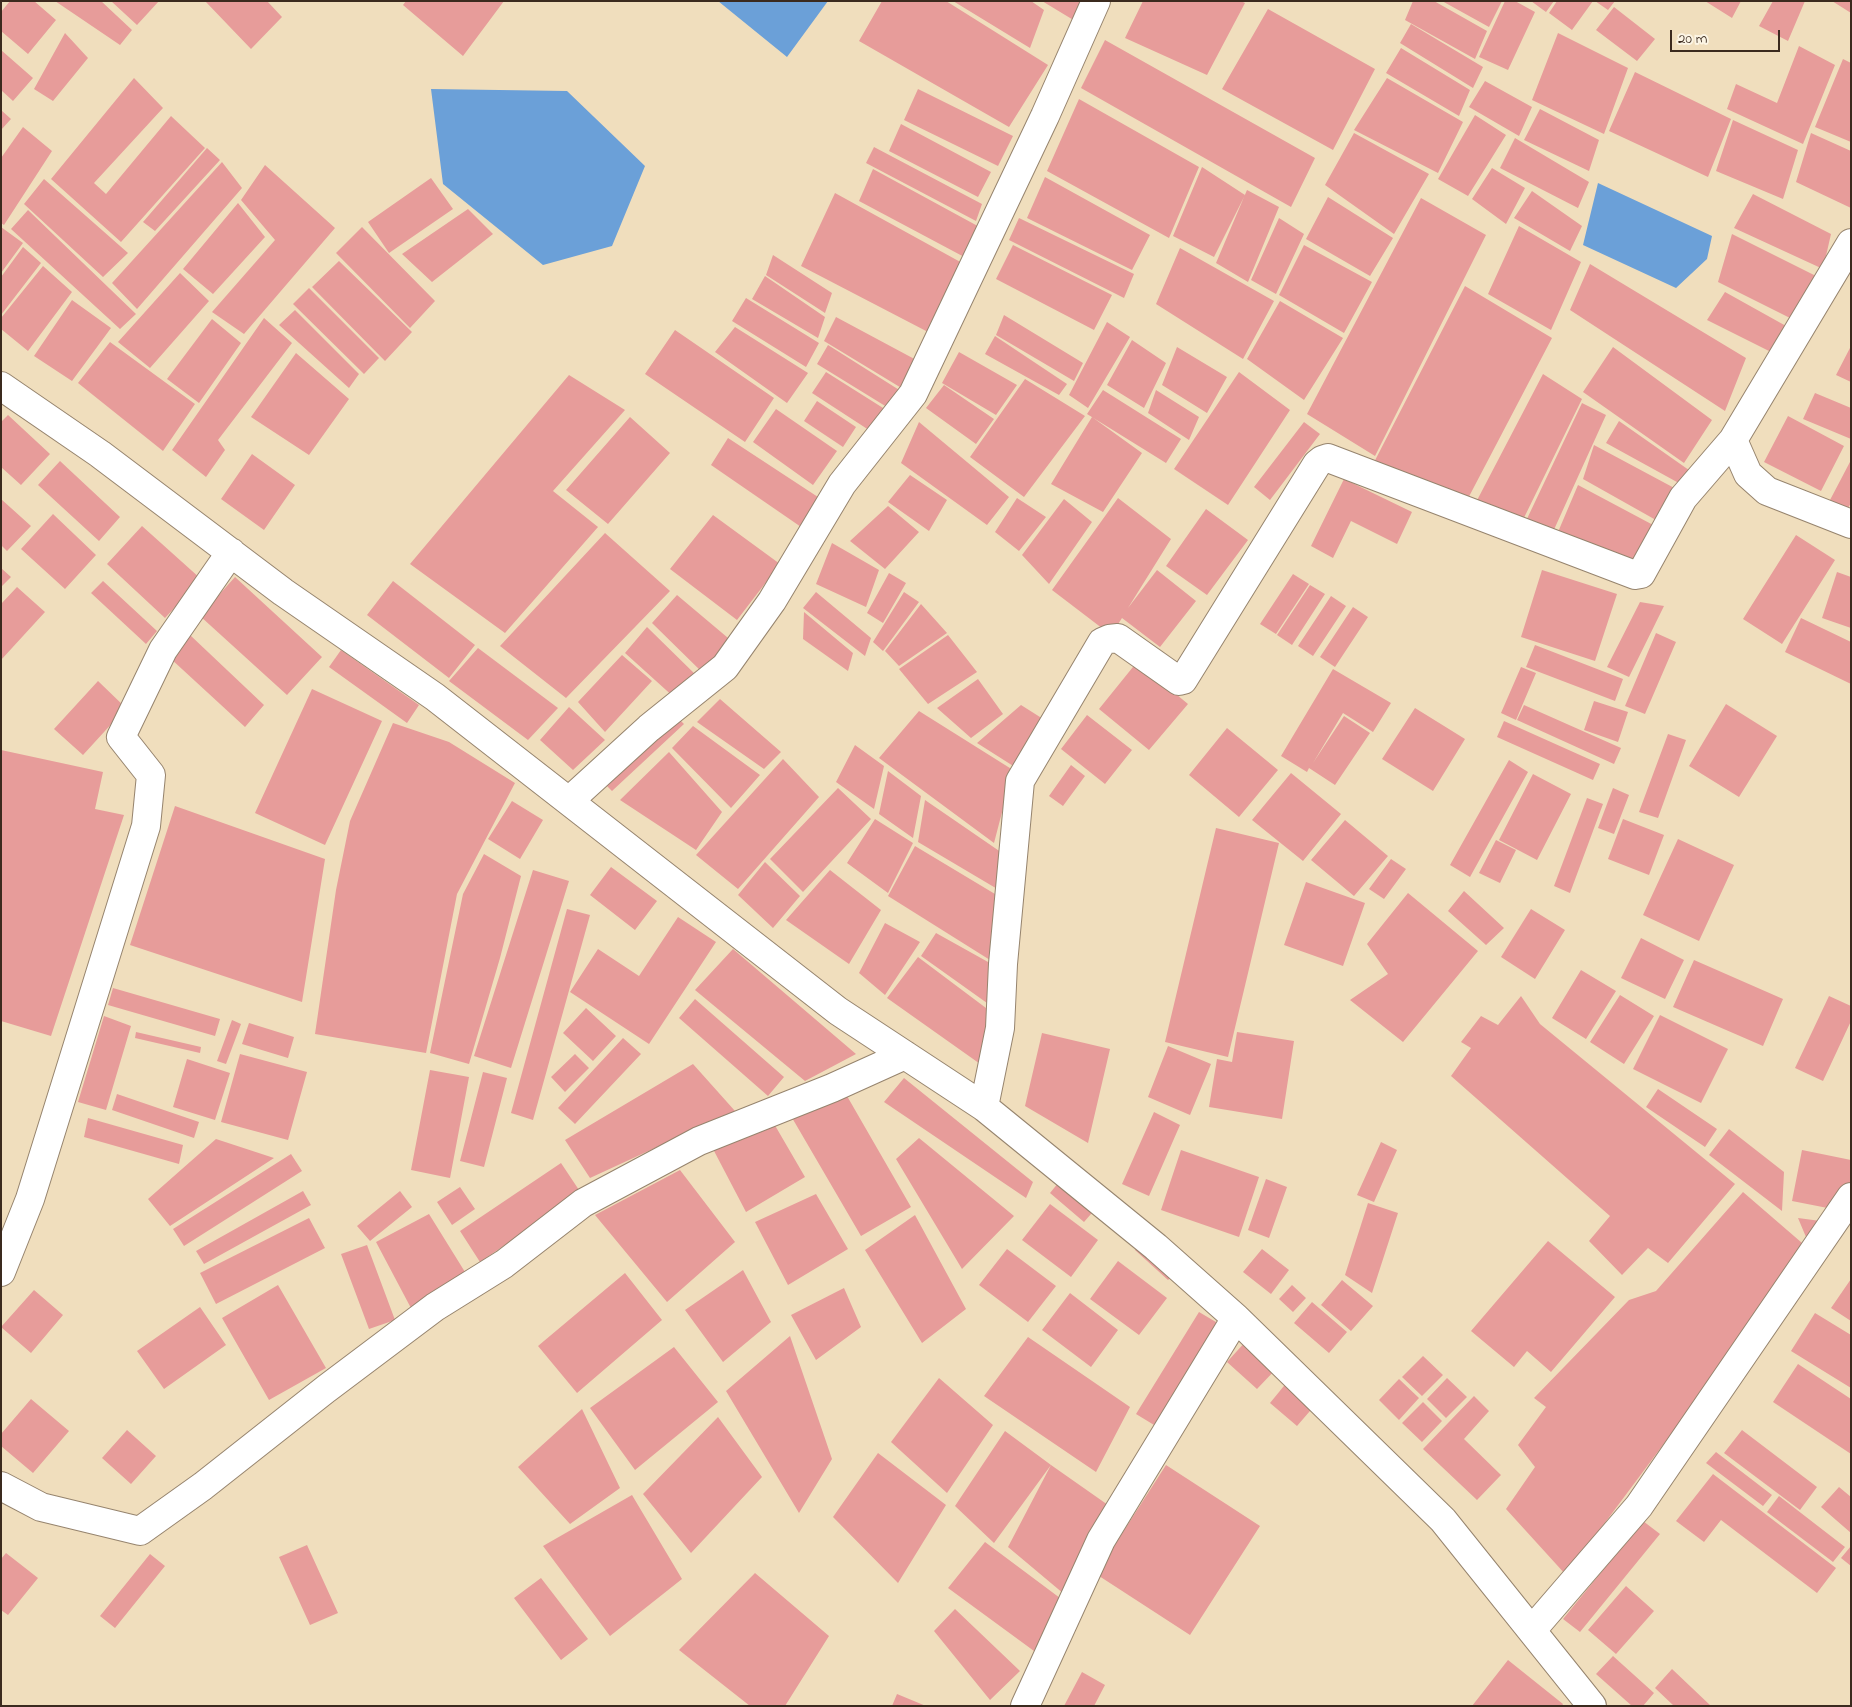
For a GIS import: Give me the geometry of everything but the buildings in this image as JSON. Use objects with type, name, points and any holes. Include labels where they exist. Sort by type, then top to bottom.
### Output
[{"type":"street","points":[[569,801],[649,728],[725,667],[772,601],[842,484],[914,394],[1045,116],[1096,1]]},
{"type":"street","points":[[984,1106],[1000,1028],[1003,964],[1020,781],[1102,642],[1118,638],[1179,681],[1183,680],[1317,464],[1328,458],[1635,575],[1641,574],[1683,498],[1733,440],[1851,243]]},
{"type":"street","points":[[1,386],[100,454],[284,592],[435,697],[838,1011],[984,1106],[1156,1247],[1236,1318],[1443,1520],[1592,1706]]},
{"type":"street","points":[[1733,440],[1748,474],[1767,491],[1851,524]]},
{"type":"street","points":[[1,1272],[30,1199],[146,826],[151,775],[121,737],[163,650],[231,552]]},
{"type":"street","points":[[1,1486],[41,1507],[140,1531],[203,1486],[326,1389],[436,1307],[504,1264],[584,1203],[699,1141],[832,1088],[905,1055]]},
{"type":"street","points":[[1532,1630],[1639,1506],[1851,1197]]},
{"type":"street","points":[[1024,1706],[1101,1540],[1236,1318]]},
{"type":"water","points":[[718,1],[828,1],[787,57]]},
{"type":"water","points":[[431,89],[567,91],[645,166],[612,246],[543,265],[443,184]]},
{"type":"water","points":[[1598,183],[1712,236],[1707,259],[1676,288],[1583,245]]}]
